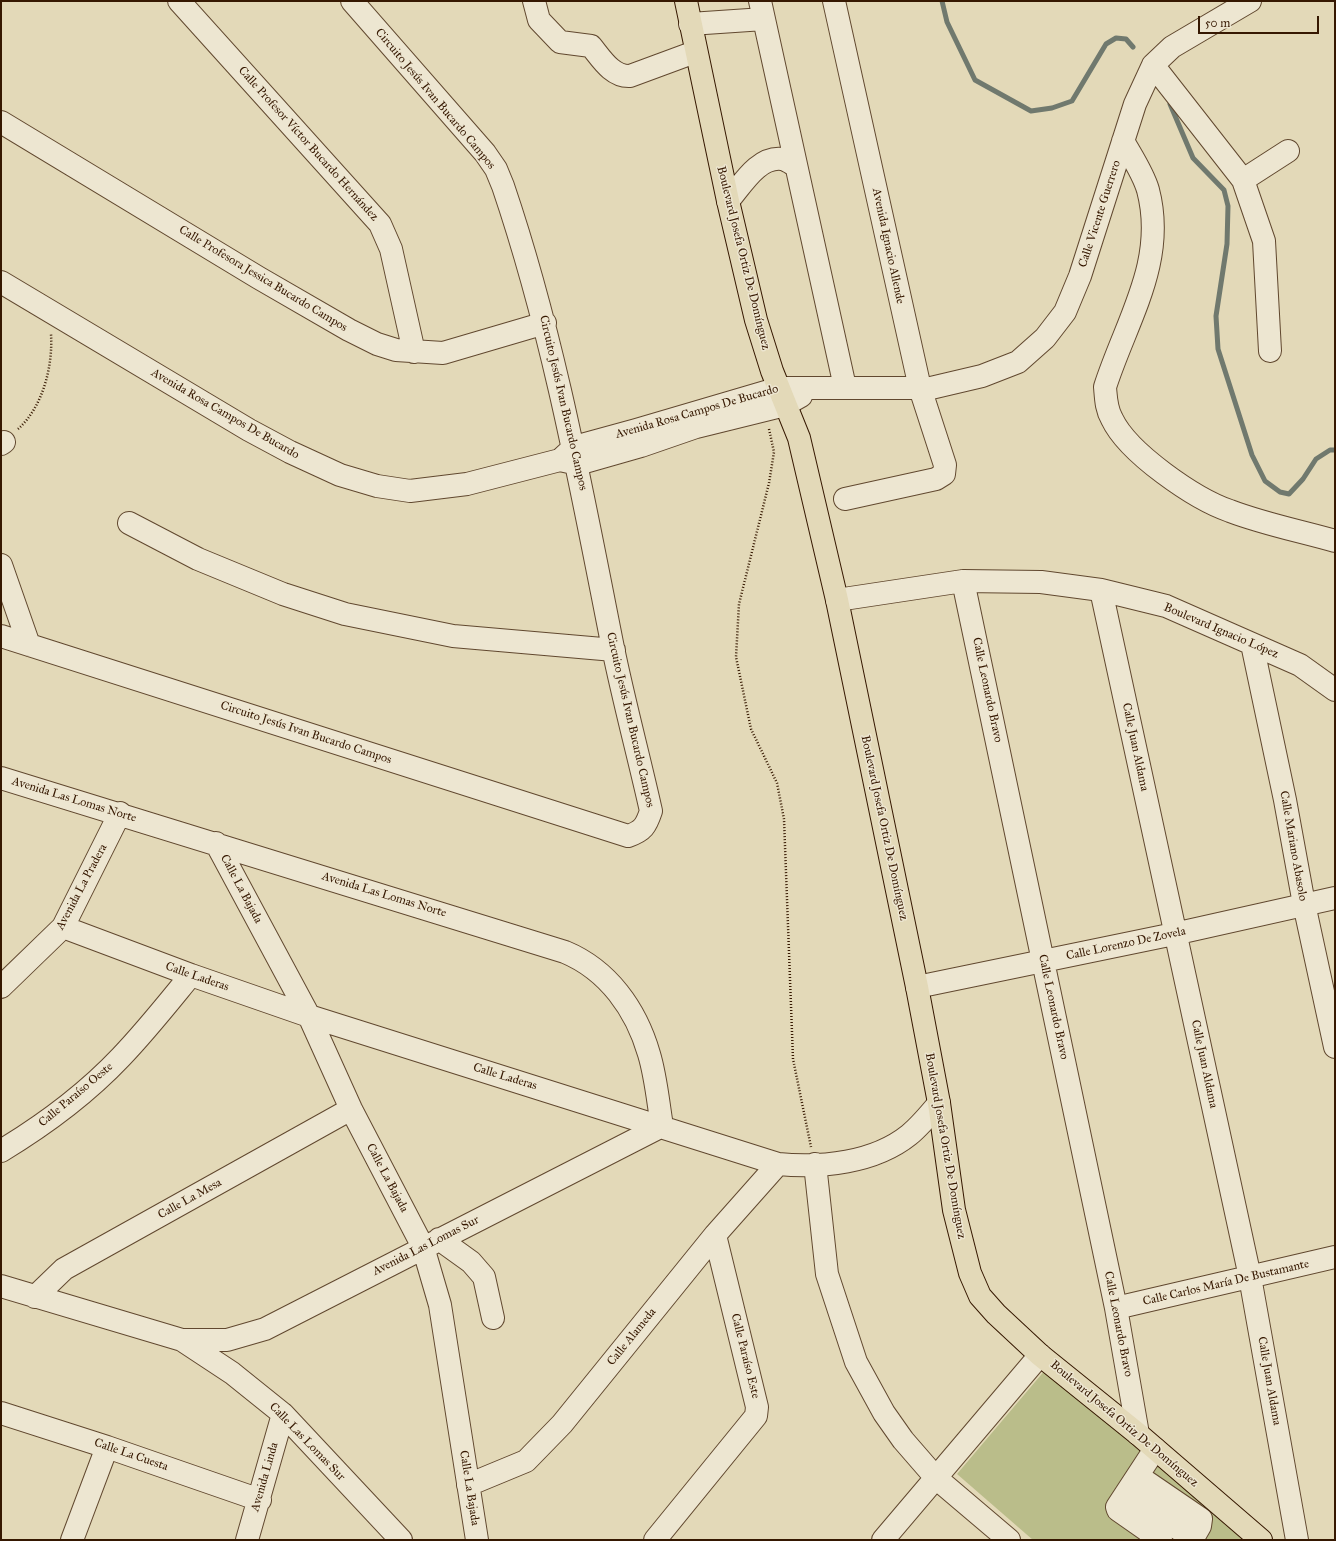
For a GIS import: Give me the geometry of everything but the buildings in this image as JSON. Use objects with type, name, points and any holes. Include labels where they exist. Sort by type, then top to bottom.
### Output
[{"type":"main road","name":"Boulevard Josefa Ortiz De Domínguez","points":[[686,1],[695,52],[728,201],[776,401],[798,438],[837,600],[917,987],[939,1103],[954,1210],[970,1273],[980,1296],[996,1314],[1040,1355],[1138,1434],[1261,1540]]},
{"type":"street","name":"Calle Profesor Víctor Bucardo Hernández","points":[[180,1],[380,224],[391,249],[414,352]]},
{"type":"street","name":"Circuito Jesús Ivan Bucardo Campos","points":[[1,636],[628,836],[640,832],[648,821],[651,811],[570,457],[545,323],[511,209],[496,169],[485,153],[352,1]]},
{"type":"street","points":[[534,1],[539,20],[560,42],[591,46],[616,74],[623,77],[630,76],[695,52]]},
{"type":"street","name":"Avenida Ignacio Allende","points":[[834,1],[920,388],[945,466],[944,474],[936,480],[846,499]]},
{"type":"street","name":"Calle Vicente Guerrero","points":[[920,388],[931,388],[982,376],[1004,368],[1018,362],[1045,338],[1065,312],[1080,276],[1135,104],[1153,65],[1172,47],[1250,1]]},
{"type":"street","points":[[690,24],[762,10],[845,387],[920,388]]},
{"type":"street","points":[[1153,65],[1243,180],[1264,242],[1270,350]]},
{"type":"street","name":"Calle Profesora Jessica Bucardo Campos","points":[[1,122],[259,278],[349,330],[377,344],[396,350],[443,353],[545,323]]},
{"type":"street","points":[[1123,141],[1136,163],[1148,190],[1153,220],[1153,244],[1148,277],[1106,387],[1106,403],[1112,420],[1125,437],[1154,466],[1195,495],[1230,512],[1335,541]]},
{"type":"street","points":[[1243,180],[1288,151]]},
{"type":"street","points":[[728,201],[754,170],[768,160],[783,159],[796,166]]},
{"type":"street","name":"Avenida Rosa Campos De Bucardo","points":[[1,282],[249,430],[290,452],[340,475],[377,486],[410,491],[467,484],[776,401],[814,389],[845,387]]},
{"type":"street","points":[[129,523],[198,559],[283,594],[345,614],[453,636],[614,650]]},
{"type":"street","points":[[1,565],[29,645]]},
{"type":"street","name":"Boulevard Ignacio López","points":[[837,600],[963,581],[1041,582],[1101,590],[1166,606],[1300,665],[1335,690]]},
{"type":"street","name":"Calle Leonardo Bravo","points":[[963,581],[1116,1308],[1138,1434]]},
{"type":"street","name":"Calle Juan Aldama","points":[[1101,590],[1174,934],[1200,1043],[1250,1277],[1297,1540]]},
{"type":"street","name":"Calle Mariano Abasolo","points":[[1252,644],[1285,800],[1304,904],[1335,1047]]},
{"type":"street","name":"Avenida Las Lomas Norte","points":[[1,778],[120,813],[551,947],[582,959],[598,971],[619,992],[643,1034],[650,1056],[662,1126]]},
{"type":"street","name":"Avenida La Pradera","points":[[1,987],[63,927],[120,813]]},
{"type":"street","name":"Calle La Bajada","points":[[216,843],[309,1016],[351,1109],[431,1243],[477,1540]]},
{"type":"street","name":"Calle Lorenzo De Zovela","points":[[917,987],[1043,962],[1335,898]]},
{"type":"street","name":"Calle Laderas","points":[[63,927],[191,975],[309,1016],[662,1126],[778,1164],[796,1165],[854,1161],[882,1151],[909,1135],[939,1103]]},
{"type":"street","name":"Calle Paraíso Oeste","points":[[1,1151],[31,1133],[82,1094],[122,1057],[191,975]]},
{"type":"street","name":"Calle La Mesa","points":[[35,1297],[64,1269],[351,1109]]},
{"type":"street","name":"Avenida Las Lomas Sur","points":[[182,1340],[227,1340],[265,1329],[662,1126]]},
{"type":"street","name":"Calle Alameda","points":[[468,1485],[526,1461],[562,1424],[715,1235],[778,1164]]},
{"type":"street","points":[[815,1164],[827,1274],[856,1362],[884,1413],[903,1440],[936,1478],[1009,1540]]},
{"type":"street","name":"Calle Paraíso Este","points":[[655,1540],[756,1416],[757,1406],[715,1235]]},
{"type":"street","points":[[431,1243],[471,1262],[484,1277],[492,1318]]},
{"type":"street","name":"Calle Carlos María De Bustamante","points":[[1116,1308],[1335,1257]]},
{"type":"street","name":"Calle Las Lomas Sur","points":[[1,1286],[182,1340],[232,1373],[283,1414],[394,1537]]},
{"type":"street","points":[[883,1540],[1040,1355]]},
{"type":"street","name":"Calle La Cuesta","points":[[1,1413],[107,1447],[260,1500]]},
{"type":"street","name":"Avenida Linda","points":[[247,1540],[260,1500],[283,1414]]},
{"type":"street","points":[[72,1540],[107,1447]]},
{"type":"street","points":[[1155,1449],[1117,1507],[1118,1510],[1161,1540]]},
{"type":"street","points":[[1132,1485],[1192,1540]]},
{"type":"path","points":[[2,443],[26,422],[47,382],[52,346],[49,311]]},
{"type":"path","points":[[776,401],[774,452],[769,483],[739,604],[736,657],[751,729],[777,783],[784,819],[793,1059],[815,1164]]},
{"type":"green space","points":[[1046,1369],[1248,1540],[1033,1540],[957,1474]]},
{"type":"waterway","points":[[942,1],[947,22],[975,80],[1031,111],[1052,108],[1072,101],[1106,44],[1116,38],[1126,39],[1133,47]]},
{"type":"waterway","points":[[1170,104],[1193,158],[1224,190],[1228,206],[1227,244],[1216,316],[1218,349],[1252,455],[1265,481],[1280,492],[1289,494],[1303,479],[1316,459],[1330,450],[1335,450]]}]
